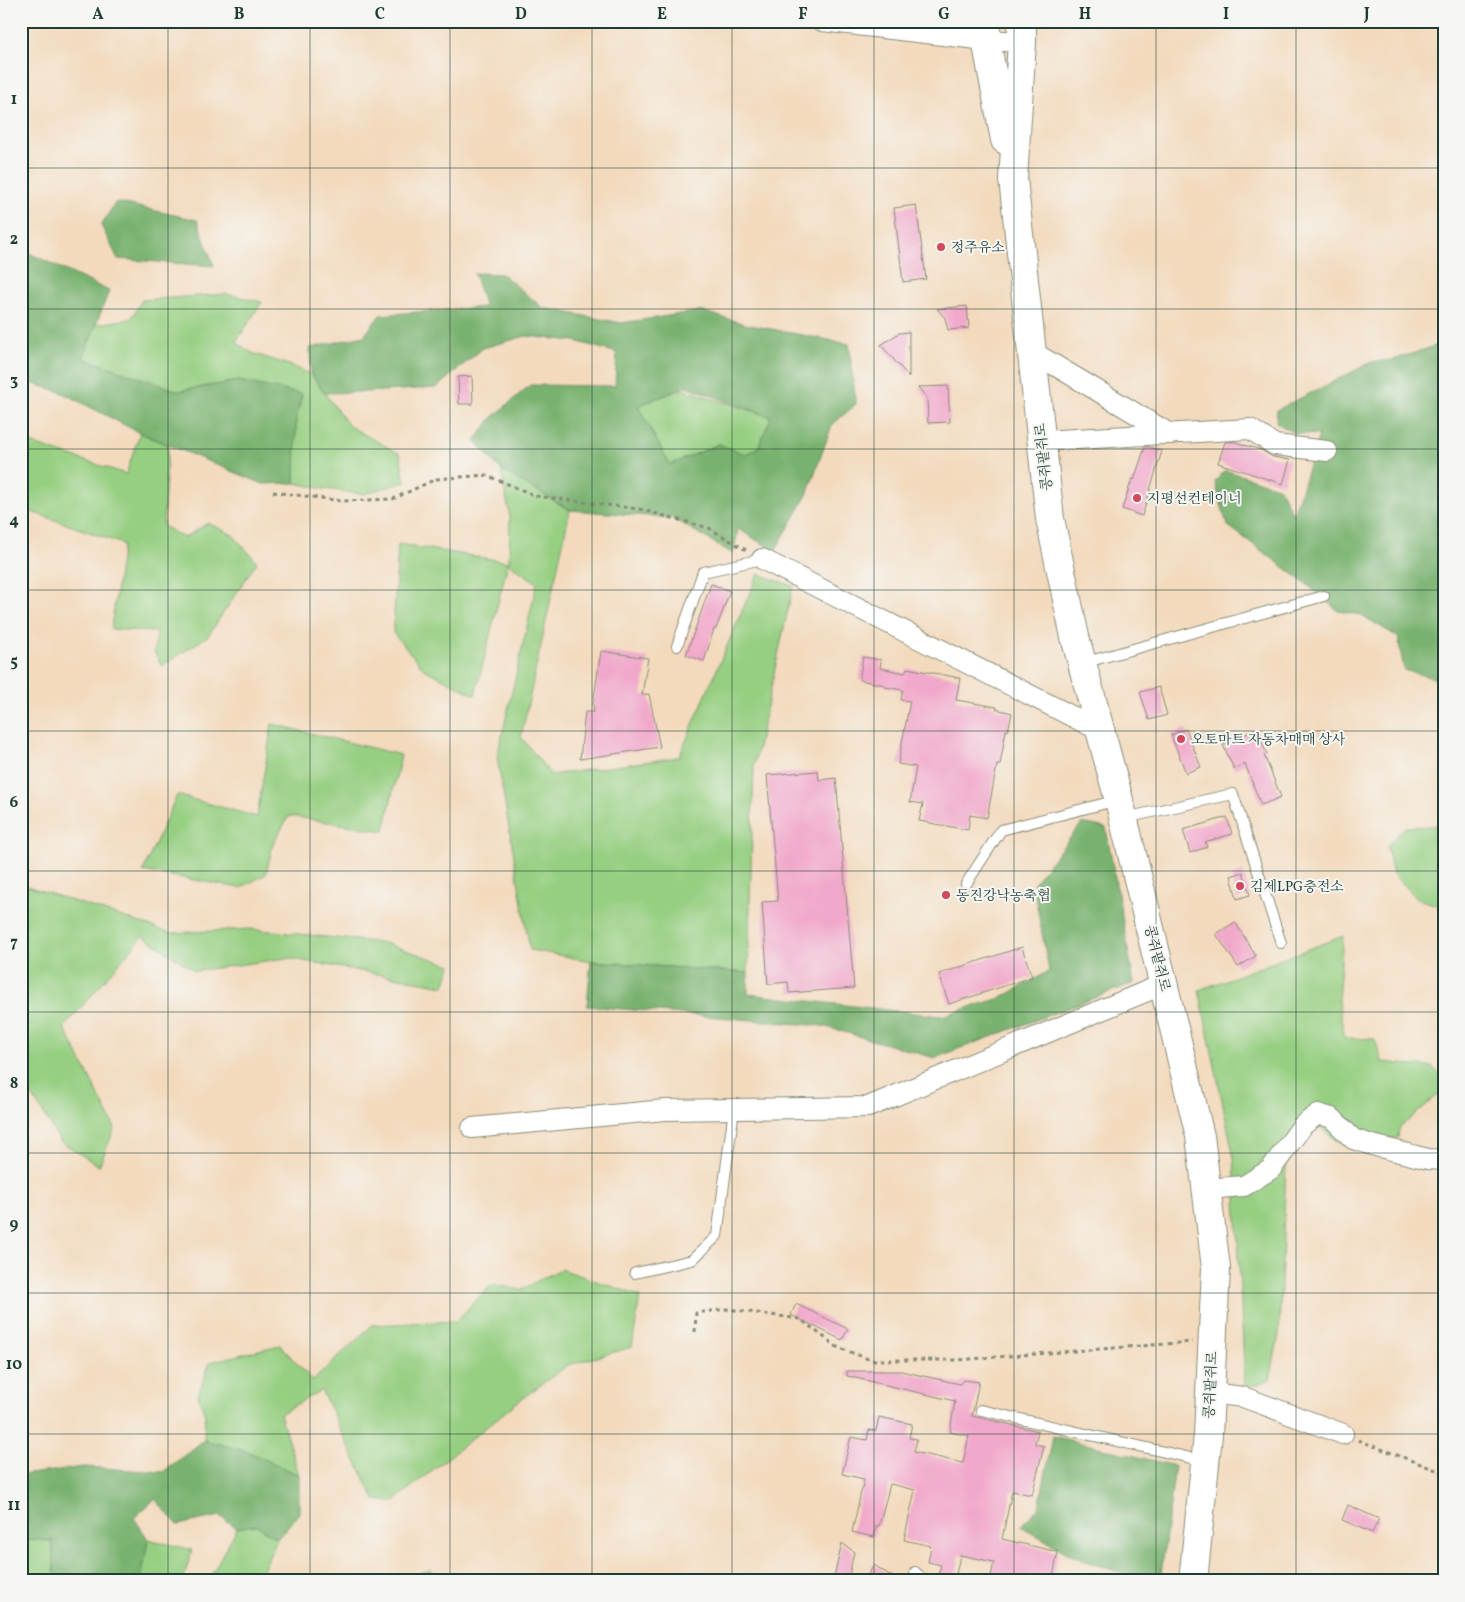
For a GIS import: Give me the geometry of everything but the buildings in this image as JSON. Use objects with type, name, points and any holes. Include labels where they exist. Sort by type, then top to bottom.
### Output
[{"type":"main road","name":"콩쥐팥쥐로","points":[[986,31],[1012,180],[1050,519],[1074,636],[1122,809],[1200,1136],[1216,1268],[1210,1393],[1193,1581]]},
{"type":"main road","name":"콩쥐팥쥐로","points":[[1012,180],[1022,32]]},
{"type":"street","points":[[822,21],[1022,32]]},
{"type":"street","points":[[1030,351],[1170,434]]},
{"type":"street","points":[[1041,441],[1250,430],[1275,445],[1327,451]]},
{"type":"street","points":[[762,559],[1100,730]]},
{"type":"street","points":[[472,1128],[665,1110],[868,1107],[1164,984]]},
{"type":"street","points":[[1206,1189],[1244,1186],[1272,1168],[1304,1125],[1318,1114],[1332,1118],[1353,1139],[1372,1146],[1428,1159],[1444,1160]]},
{"type":"street","points":[[1210,1393],[1243,1397],[1343,1434]]},
{"type":"lane","points":[[677,646],[704,572],[762,559]]},
{"type":"lane","points":[[1082,663],[1324,596]]},
{"type":"lane","points":[[966,884],[1001,830],[1122,809],[1234,794],[1281,943]]},
{"type":"lane","points":[[635,1274],[692,1260],[717,1236],[734,1109]]},
{"type":"lane","points":[[981,1410],[1205,1461]]},
{"type":"lane","points":[[915,1572],[925,1581]]},
{"type":"path","points":[[273,492],[343,501],[393,499],[436,479],[486,475],[536,496],[640,508],[709,528],[762,559]]},
{"type":"path","points":[[695,1332],[696,1313],[727,1309],[800,1320],[837,1347],[871,1360],[957,1360],[1212,1341]]},
{"type":"path","points":[[1343,1434],[1444,1473]]},
{"type":"green space","points":[[116,202],[197,220],[214,266],[118,259],[101,225]]},
{"type":"green space","points":[[21,252],[27,252],[109,291],[83,358],[178,391],[239,381],[302,394],[296,419],[295,483],[263,484],[140,433],[61,392],[21,380]]},
{"type":"green space","points":[[474,273],[502,274],[543,308],[621,323],[701,311],[745,324],[849,344],[856,404],[832,425],[807,495],[775,551],[738,529],[733,554],[673,518],[570,510],[501,470],[475,441],[492,418],[530,385],[615,386],[617,353],[575,341],[526,336],[483,348],[436,388],[324,393],[311,374],[310,348],[364,336],[380,315],[485,307]],"holes":[[[686,386],[771,417],[758,448],[745,454],[719,444],[670,465],[638,406]]]},
{"type":"green space","points":[[227,294],[262,302],[236,342],[252,353],[311,374],[349,426],[400,454],[405,482],[364,494],[295,483],[296,419],[302,395],[239,381],[178,391],[82,358],[96,324],[131,319],[142,300]]},
{"type":"green space","points":[[1444,343],[1444,681],[1404,670],[1398,637],[1361,615],[1338,611],[1304,582],[1227,525],[1215,482],[1225,470],[1280,488],[1293,515],[1319,435],[1293,433],[1276,422],[1277,410],[1372,362],[1393,360]]},
{"type":"green space","points":[[682,389],[772,417],[758,448],[745,455],[719,444],[670,465],[637,406]]},
{"type":"green space","points":[[140,433],[168,445],[163,526],[184,538],[208,523],[233,535],[257,562],[208,636],[162,666],[154,652],[157,632],[111,629],[123,544],[29,511],[21,519],[21,440],[126,474]]},
{"type":"green space","points":[[501,470],[570,510],[521,737],[551,775],[679,757],[758,574],[793,586],[754,766],[748,973],[591,961],[530,950],[497,757],[537,583],[508,563],[475,695],[424,669],[393,633],[398,544],[509,562],[510,517]]},
{"type":"green space","points":[[272,724],[401,755],[384,831],[289,816],[273,844],[266,874],[240,888],[143,871],[177,795],[257,817]]},
{"type":"green space","points":[[1444,820],[1443,907],[1418,899],[1393,874],[1387,846],[1405,827],[1434,826]]},
{"type":"green space","points":[[1082,823],[1106,828],[1134,983],[935,1058],[823,1026],[587,1006],[591,961],[748,973],[748,994],[941,1016],[1001,998],[1049,971],[1033,884]]},
{"type":"green space","points":[[21,884],[171,933],[251,929],[384,943],[451,965],[444,986],[287,958],[195,971],[143,936],[64,1027],[115,1128],[99,1166],[60,1141],[21,1077]]},
{"type":"green space","points":[[1343,936],[1338,1001],[1345,1038],[1375,1039],[1382,1062],[1432,1067],[1444,1078],[1444,1090],[1399,1128],[1398,1138],[1338,1142],[1316,1124],[1286,1166],[1279,1334],[1270,1380],[1245,1388],[1234,1158],[1199,990]]},
{"type":"green space","points":[[561,1269],[640,1296],[632,1347],[568,1365],[516,1403],[393,1502],[375,1500],[321,1390],[280,1414],[299,1475],[249,1452],[204,1440],[205,1415],[198,1395],[210,1362],[280,1345],[313,1381],[372,1325],[456,1321],[492,1284],[520,1290]]},
{"type":"green space","points":[[1053,1436],[1175,1466],[1161,1574],[1124,1574],[1074,1557],[1021,1526],[1039,1507]]},
{"type":"green space","points":[[204,1440],[249,1452],[299,1475],[299,1513],[277,1539],[256,1525],[237,1528],[220,1516],[178,1525],[155,1499],[134,1518],[148,1539],[141,1581],[94,1581],[69,1573],[55,1579],[52,1541],[21,1539],[21,1475],[84,1467],[163,1472]]},
{"type":"green space","points":[[256,1524],[277,1539],[260,1577],[256,1581],[213,1581],[210,1577],[237,1528]]},
{"type":"green space","points":[[21,1539],[52,1541],[55,1579],[48,1581],[21,1581]]},
{"type":"green space","points":[[148,1539],[192,1550],[183,1581],[141,1581]]},
{"type":"green space","points":[[430,1570],[443,1581],[395,1581]]},
{"type":"place","name":"정주유소","points":[[941,247]]},
{"type":"place","name":"지평선컨테이너","points":[[1137,498]]},
{"type":"place","name":"오토마트 자동차매매 상사","points":[[1181,739]]},
{"type":"place","name":"김제LPG충전소","points":[[1240,886]]},
{"type":"place","name":"동진강낙농축협","points":[[946,895]]}]
